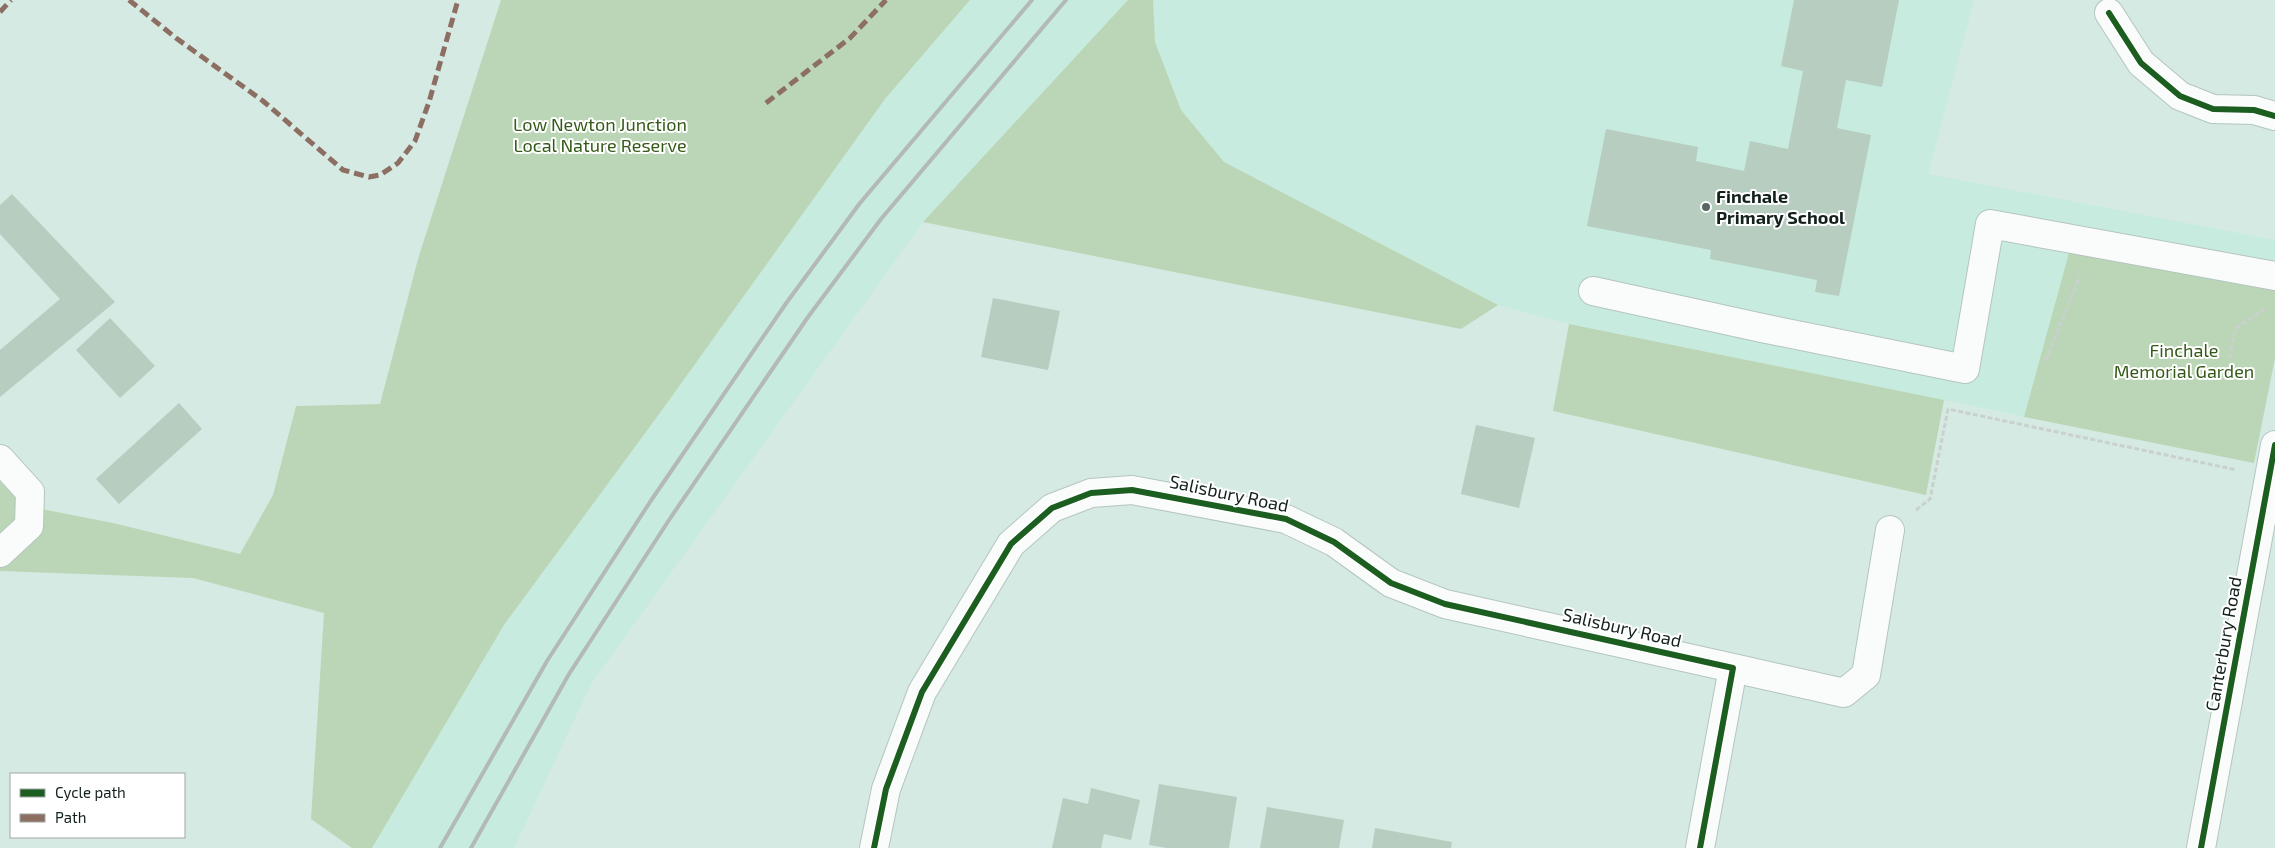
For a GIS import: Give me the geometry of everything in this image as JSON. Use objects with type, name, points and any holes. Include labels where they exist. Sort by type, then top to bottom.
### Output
[{"type":"street","points":[[2109,13],[2141,63],[2180,96],[2213,109],[2254,110],[2275,116]]},
{"type":"street","points":[[1593,291],[1762,328],[1965,369],[1990,224],[2275,276]]},
{"type":"street","name":"Canterbury Road","points":[[2201,848],[2275,445]]},
{"type":"street","points":[[0,459],[30,492],[29,526],[0,553]]},
{"type":"street","name":"Salisbury Road","points":[[874,848],[886,789],[922,692],[1011,544],[1052,508],[1091,492],[1132,490],[1286,519],[1334,542],[1391,583],[1445,604],[1844,693],[1866,675],[1890,530]]},
{"type":"street","points":[[1700,848],[1733,668]]},
{"type":"path","points":[[2046,361],[2080,274]]},
{"type":"path","points":[[2230,358],[2235,329],[2267,308]]},
{"type":"path","points":[[1890,530],[1930,499],[1948,409],[2268,477]]},
{"type":"shaded area","points":[[970,0],[1128,0],[923,222],[591,684],[514,848],[372,848],[504,625],[665,406],[885,99]]},
{"type":"shaded area","name":"Finchale Primary School","points":[[1153,0],[1974,0],[1928,174],[2275,240],[2275,358],[2254,463],[1569,324],[1498,305],[1224,162],[1181,110],[1155,42]]},
{"type":"green space","name":"Low Newton Junction Local Nature Reserve","points":[[501,0],[970,0],[885,99],[665,406],[504,625],[372,848],[352,848],[311,819],[324,613],[193,578],[0,571],[0,482],[26,506],[113,523],[240,554],[273,495],[296,406],[380,404],[418,259]]},
{"type":"green space","points":[[1128,0],[1153,0],[1155,42],[1181,110],[1224,162],[1498,305],[1461,329],[923,222]]},
{"type":"green space","name":"Finchale Memorial Garden","points":[[2069,253],[2275,289],[2275,358],[2254,463],[2024,417]]},
{"type":"green space","points":[[1569,324],[1944,400],[1926,495],[1553,411]]},
{"type":"building","points":[[1794,0],[1899,0],[1882,87],[1846,80],[1837,128],[1871,135],[1839,296],[1815,292],[1817,280],[1710,259],[1711,250],[1587,226],[1606,129],[1698,147],[1696,161],[1744,171],[1750,141],[1788,149],[1803,71],[1781,66]]},
{"type":"building","points":[[12,194],[115,302],[0,397],[0,350],[60,299],[0,234],[0,205]]},
{"type":"building","points":[[993,298],[1060,311],[1048,370],[981,357]]},
{"type":"building","points":[[110,318],[155,366],[120,398],[76,350]]},
{"type":"building","points":[[179,403],[202,429],[119,504],[96,479]]},
{"type":"building","points":[[1476,425],[1535,438],[1519,508],[1461,494]]},
{"type":"building","points":[[1159,784],[1237,797],[1229,848],[1167,848],[1149,845]]},
{"type":"building","points":[[1091,788],[1140,800],[1131,840],[1104,834],[1101,848],[1052,848],[1063,798],[1088,804]]},
{"type":"building","points":[[1267,807],[1344,820],[1339,848],[1260,848]]},
{"type":"building","points":[[1375,828],[1452,842],[1451,848],[1372,848]]},
{"type":"railway","points":[[440,848],[547,661],[650,502],[787,302],[860,203],[1032,0]]},
{"type":"railway","points":[[471,848],[569,674],[671,517],[808,317],[881,219],[1066,0]]},
{"type":"marked path","points":[[0,12],[11,0]]},
{"type":"marked path","points":[[129,0],[176,38],[263,101],[343,170],[369,177],[380,175],[398,163],[415,141],[429,102],[458,0]]},
{"type":"marked path","points":[[766,103],[850,38],[886,0]]},
{"type":"cycle path","points":[[2109,13],[2141,63],[2180,96],[2213,109],[2254,110],[2275,116]]},
{"type":"cycle path","points":[[2201,848],[2275,445]]},
{"type":"cycle path","points":[[874,848],[886,789],[922,692],[1011,544],[1052,508],[1091,493],[1132,490],[1286,519],[1334,542],[1391,583],[1445,604],[1733,668],[1700,848]]},
{"type":"place","name":"Finchale Primary School","points":[[1706,207]]}]
